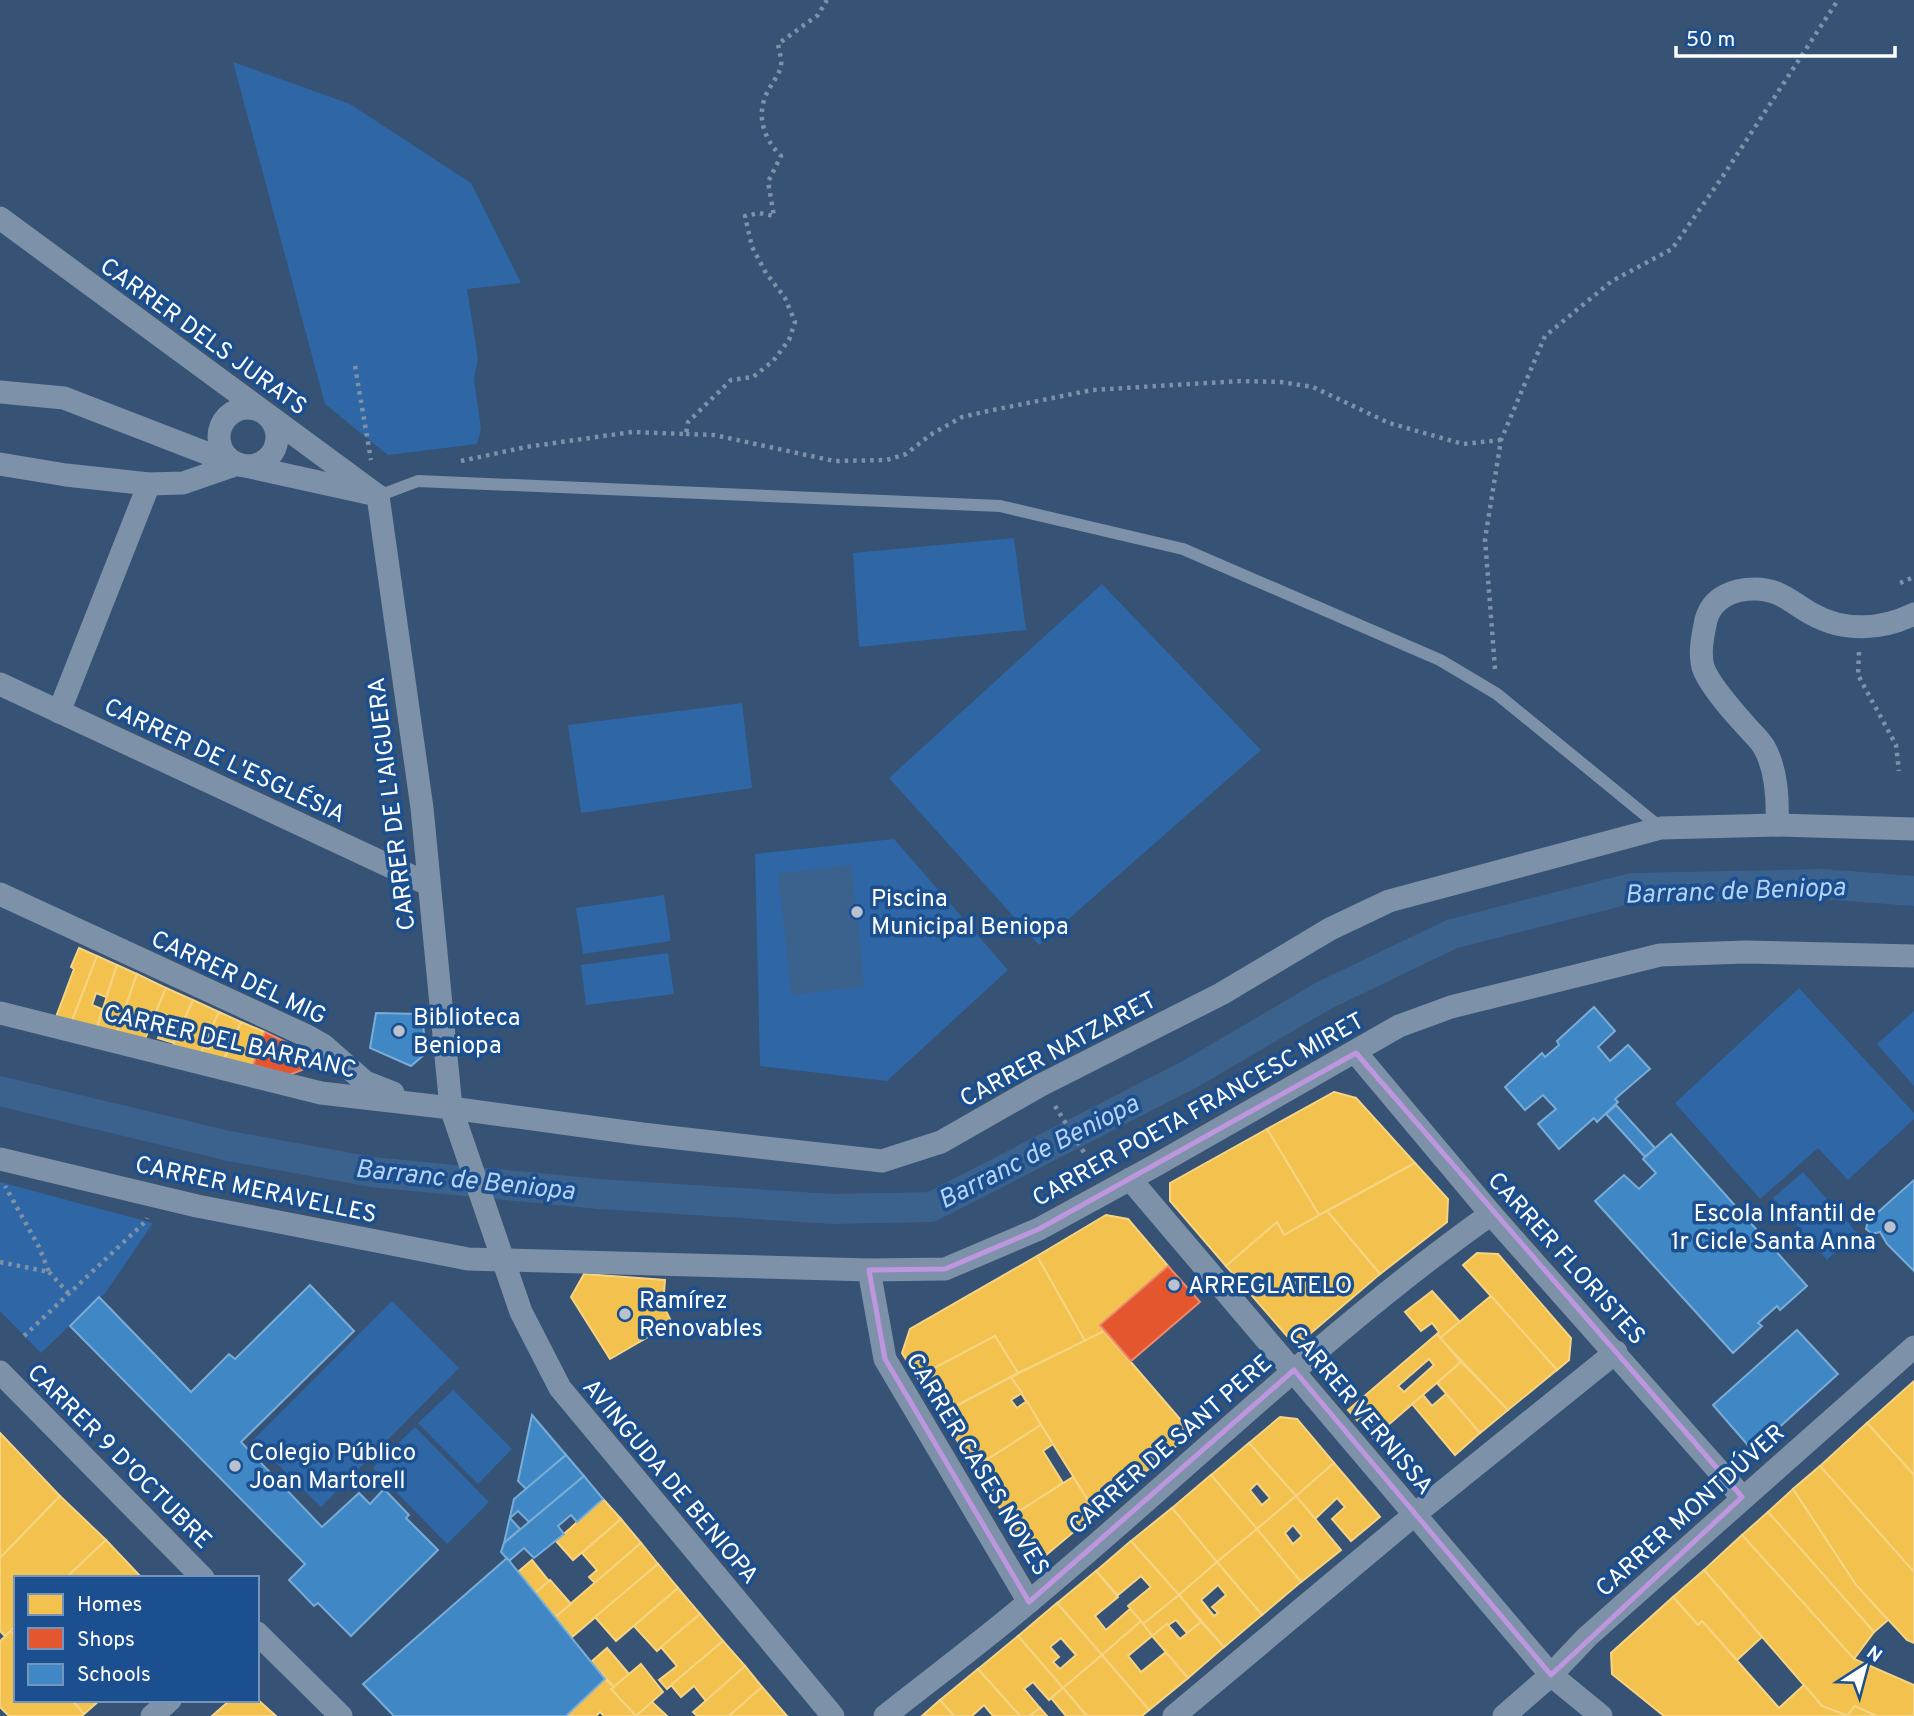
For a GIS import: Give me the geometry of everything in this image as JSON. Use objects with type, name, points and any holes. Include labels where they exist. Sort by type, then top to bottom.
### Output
[{"type":"street","name":"CARRER DELS JURATS","points":[[0,218],[378,496]]},
{"type":"street","points":[[5,388],[64,398],[238,464],[378,496]]},
{"type":"street","points":[[242,408],[252,408],[265,413],[274,424],[277,433],[274,451],[260,463],[251,466],[238,464],[227,456],[221,447],[221,428],[225,419],[242,408]]},
{"type":"street","points":[[0,464],[66,475],[149,484],[183,484],[238,464]]},
{"type":"street","points":[[59,712],[149,484]]},
{"type":"street","name":"CARRER DE L'AIGUERA","points":[[378,496],[422,808],[451,1108],[503,1260]]},
{"type":"street","points":[[1777,825],[1778,791],[1764,748],[1728,705],[1703,668],[1701,640],[1708,612],[1725,594],[1746,589],[1769,589],[1791,598],[1812,614],[1839,625],[1873,627],[1914,614]]},
{"type":"street","name":"CARRER DE L'ESGLÉSIA","points":[[0,684],[428,884]]},
{"type":"street","name":"CARRER NATZARET","points":[[451,1108],[642,1134],[882,1161],[942,1142],[1041,1084],[1220,994],[1330,929],[1388,901],[1661,828],[1777,825],[1914,829]]},
{"type":"street","name":"CARRER DEL MIG","points":[[0,894],[307,1036],[331,1051],[365,1082],[393,1093],[451,1108]]},
{"type":"street","name":"CARRER POETA FRANCESC MIRET","points":[[503,1260],[869,1270],[945,1269],[1039,1229],[1356,1053],[1399,1026],[1451,1007],[1660,955],[1746,952],[1914,956]]},
{"type":"street","name":"CARRER DEL BARRANC","points":[[0,1013],[321,1093],[451,1108]]},
{"type":"street","name":"CARRER FLORISTES","points":[[1356,1053],[1491,1214],[1742,1497]]},
{"type":"street","name":"CARRER MERAVELLES","points":[[0,1159],[197,1206],[468,1259],[503,1260]]},
{"type":"street","name":"CARRER VERNISSA","points":[[1130,1179],[1551,1675],[1601,1716]]},
{"type":"street","name":"CARRER DE SANT PERE","points":[[885,1716],[1029,1602],[1294,1370],[1491,1214]]},
{"type":"street","name":"AVINGUDA DE BENIOPA","points":[[503,1260],[521,1312],[560,1388],[832,1716]]},
{"type":"street","name":"CARRER CASES NOVES","points":[[869,1270],[885,1359],[1029,1602]]},
{"type":"street","name":"CARRER MONTDÚVER","points":[[1504,1716],[1551,1675],[1587,1636],[1914,1347]]},
{"type":"street","points":[[1174,1716],[1414,1515],[1616,1352]]},
{"type":"street","name":"CARRER 9 D'OCTUBRE","points":[[0,1372],[201,1576]]},
{"type":"street","points":[[259,1635],[341,1716]]},
{"type":"street","points":[[152,1716],[168,1702]]},
{"type":"lane","points":[[378,496],[418,481],[1000,506],[1183,549],[1440,660],[1497,694],[1661,828]]},
{"type":"path","points":[[686,434],[688,422],[731,380],[753,377],[773,361],[789,340],[795,322],[785,298],[766,273],[752,247],[745,216],[759,213],[774,216],[768,182],[781,156],[764,130],[761,111],[766,93],[776,82],[782,63],[778,44],[818,15],[827,0]]},
{"type":"path","points":[[1497,694],[1485,539],[1500,440],[1545,336],[1612,281],[1672,249],[1838,0]]},
{"type":"path","points":[[355,366],[378,496]]},
{"type":"path","points":[[451,463],[526,447],[632,432],[714,435],[834,461],[887,460],[906,454],[930,435],[962,417],[988,411],[1091,390],[1240,381],[1281,382],[1313,387],[1389,422],[1463,444],[1500,440]]},
{"type":"path","points":[[1900,583],[1914,577]]},
{"type":"path","points":[[1859,649],[1858,675],[1896,745],[1899,771]]},
{"type":"path","points":[[1041,1084],[1108,1191]]},
{"type":"path","points":[[4,1183],[39,1247],[49,1272],[69,1294]]},
{"type":"path","points":[[24,1336],[146,1221]]},
{"type":"path","points":[[0,1262],[49,1272]]},
{"type":"highlighted area","points":[[1356,1053],[1742,1497],[1551,1675],[1294,1370],[1029,1602],[885,1359],[869,1270],[945,1269],[1039,1229]]},
{"type":"shaded area","points":[[233,62],[350,104],[471,183],[521,283],[467,289],[478,358],[474,379],[481,429],[477,444],[388,455],[325,404]]},
{"type":"shaded area","points":[[1014,538],[1026,630],[859,647],[853,553]]},
{"type":"shaded area","points":[[1102,584],[1261,750],[1039,945],[889,778]]},
{"type":"shaded area","points":[[742,703],[752,788],[581,813],[568,725]]},
{"type":"shaded area","name":"Piscina Municipal Beniopa","points":[[894,839],[1008,970],[887,1081],[760,1066],[755,854]]},
{"type":"shaded area","points":[[851,865],[864,986],[792,995],[778,874]]},
{"type":"shaded area","points":[[664,895],[671,941],[583,954],[576,908]]},
{"type":"shaded area","points":[[668,953],[674,994],[586,1005],[581,965]]},
{"type":"shaded area","points":[[1799,988],[1914,1113],[1914,1119],[1848,1180],[1818,1148],[1760,1199],[1675,1103]]},
{"type":"shaded area","points":[[1914,1011],[1914,1086],[1877,1044]]},
{"type":"shaded area","points":[[1803,1172],[1857,1233],[1827,1260],[1773,1198]]},
{"type":"shaded area","points":[[0,1182],[153,1223],[104,1295],[41,1353],[0,1311]]},
{"type":"shaded area","points":[[392,1301],[459,1368],[321,1507],[253,1440]]},
{"type":"shaded area","points":[[453,1390],[512,1449],[478,1484],[418,1423]]},
{"type":"shaded area","points":[[415,1427],[489,1502],[447,1544],[373,1468]]},
{"type":"building: Homes","points":[[79,948],[97,956],[72,1021],[56,1017]]},
{"type":"building: Homes","points":[[97,956],[117,965],[106,997],[96,993],[92,1005],[102,1009],[97,1027],[72,1021]]},
{"type":"building: Homes","points":[[117,965],[137,974],[117,1032],[97,1027]]},
{"type":"building: Homes","points":[[137,974],[166,988],[145,1039],[117,1032]]},
{"type":"building: Homes","points":[[166,988],[193,1000],[174,1043],[158,1038],[162,1028],[151,1023]]},
{"type":"building: Homes","points":[[193,1000],[219,1012],[201,1053],[173,1045]]},
{"type":"building: Homes","points":[[219,1012],[241,1022],[224,1059],[201,1053],[203,1047],[209,1049],[212,1042],[206,1040]]},
{"type":"building: Homes","points":[[241,1022],[265,1032],[253,1065],[222,1064]]},
{"type":"building: Homes","points":[[1334,1092],[1356,1098],[1415,1163],[1319,1215],[1267,1129]]},
{"type":"building: Homes","points":[[1267,1129],[1319,1215],[1284,1235],[1277,1222],[1226,1266],[1170,1201],[1170,1183]]},
{"type":"building: Homes","points":[[1415,1163],[1448,1199],[1447,1222],[1380,1274],[1327,1211]]},
{"type":"building: Homes","points":[[1327,1211],[1380,1274],[1304,1339],[1287,1336],[1226,1266],[1277,1222],[1284,1235]]},
{"type":"building: Homes","points":[[1106,1215],[1128,1219],[1168,1266],[1100,1325],[1104,1331],[1085,1341],[1037,1256]]},
{"type":"building: Homes","points":[[1477,1253],[1498,1254],[1571,1338],[1569,1360],[1557,1370],[1463,1265]]},
{"type":"building: Homes","points":[[1037,1256],[1085,1341],[1018,1373],[995,1336],[917,1377],[902,1353],[910,1329]]},
{"type":"building: Homes","name":"Ramírez Renovables","points":[[584,1274],[665,1280],[663,1305],[672,1323],[610,1359],[571,1297]]},
{"type":"building: Homes","points":[[1432,1291],[1460,1322],[1440,1338],[1432,1323],[1421,1331],[1405,1312]]},
{"type":"building: Homes","points":[[1491,1296],[1557,1370],[1508,1410],[1440,1338]]},
{"type":"building: Homes","points":[[1104,1331],[1192,1433],[1096,1513],[1011,1377]]},
{"type":"building: Homes","points":[[1437,1334],[1461,1362],[1373,1438],[1348,1410]],"holes":[[[1429,1359],[1434,1365],[1404,1392],[1398,1386]]]},
{"type":"building: Homes","points":[[995,1336],[1018,1373],[941,1414],[917,1377]]},
{"type":"building: Homes","points":[[1461,1362],[1508,1410],[1480,1433],[1437,1383]]},
{"type":"building: Homes","points":[[1011,1377],[1022,1393],[1011,1400],[1017,1408],[1027,1401],[1041,1425],[974,1468],[941,1414]]},
{"type":"building: Homes","points":[[1914,1381],[1914,1475],[1867,1423]]},
{"type":"building: Homes","points":[[1446,1394],[1480,1433],[1455,1455],[1412,1404],[1423,1395],[1432,1406]]},
{"type":"building: Homes","points":[[1280,1417],[1297,1419],[1334,1463],[1296,1496],[1249,1443]]},
{"type":"building: Homes","points":[[1867,1423],[1914,1475],[1914,1572],[1820,1466]]},
{"type":"building: Homes","points":[[1041,1425],[1053,1444],[1043,1451],[1063,1483],[1007,1519],[974,1468]]},
{"type":"building: Homes","points":[[0,1433],[60,1496],[0,1558]]},
{"type":"building: Homes","points":[[1249,1443],[1296,1496],[1257,1529],[1211,1475]],"holes":[[[1257,1483],[1270,1498],[1262,1505],[1250,1490]]]},
{"type":"building: Homes","points":[[1334,1463],[1380,1517],[1351,1541],[1332,1519],[1345,1507],[1337,1498],[1315,1519],[1296,1496]]},
{"type":"building: Homes","points":[[1820,1466],[1914,1572],[1914,1643],[1907,1640],[1856,1585],[1793,1489]]},
{"type":"building: Homes","points":[[1211,1475],[1257,1529],[1217,1562],[1172,1508]]},
{"type":"building: Homes","points":[[1073,1477],[1096,1513],[1045,1556],[1026,1553],[1007,1519]]},
{"type":"building: Homes","points":[[1793,1489],[1856,1585],[1888,1620],[1874,1632],[1768,1512]]},
{"type":"building: Homes","points":[[60,1496],[106,1540],[68,1576],[14,1576],[14,1628],[5,1636],[0,1631],[0,1558]]},
{"type":"building: Homes","points":[[1296,1496],[1341,1550],[1301,1582],[1257,1529]],"holes":[[[1293,1525],[1302,1536],[1293,1544],[1285,1533]]]},
{"type":"building: Homes","points":[[603,1499],[621,1519],[573,1560],[556,1541]]},
{"type":"building: Homes","points":[[1172,1508],[1217,1562],[1179,1595],[1131,1541]]},
{"type":"building: Homes","points":[[1768,1512],[1874,1632],[1854,1659],[1742,1535]]},
{"type":"building: Homes","points":[[621,1519],[641,1543],[595,1583],[589,1577],[597,1570],[582,1553]]},
{"type":"building: Homes","points":[[1257,1529],[1301,1582],[1262,1615],[1217,1562]]},
{"type":"building: Homes","points":[[1742,1535],[1854,1659],[1914,1685],[1914,1716],[1876,1716],[1855,1706],[1848,1716],[1822,1706],[1704,1570]]},
{"type":"building: Homes","points":[[106,1540],[140,1576],[68,1576]]},
{"type":"building: Homes","points":[[1131,1541],[1179,1595],[1143,1624],[1128,1606],[1151,1587],[1141,1576],[1118,1595],[1096,1571]]},
{"type":"building: Homes","points":[[641,1543],[658,1564],[572,1637],[555,1617]]},
{"type":"building: Homes","points":[[532,1560],[549,1581],[535,1593],[518,1572]]},
{"type":"building: Homes","points":[[1217,1562],[1262,1615],[1224,1647],[1179,1595]],"holes":[[[1218,1585],[1226,1595],[1212,1607],[1218,1613],[1214,1616],[1201,1600]]]},
{"type":"building: Homes","points":[[658,1564],[678,1588],[616,1641],[595,1617]]},
{"type":"building: Homes","points":[[1704,1570],[1762,1637],[1737,1660],[1702,1621],[1698,1625],[1673,1597]]},
{"type":"building: Homes","points":[[1096,1571],[1118,1597],[1095,1616],[1106,1630],[1130,1609],[1141,1621],[1102,1655],[1057,1603]]},
{"type":"building: Homes","points":[[550,1580],[571,1604],[555,1617],[535,1593]]},
{"type":"building: Homes","points":[[678,1588],[700,1614],[657,1651],[634,1626]]},
{"type":"building: Homes","points":[[1179,1595],[1201,1622],[1187,1633],[1176,1620],[1152,1636],[1143,1624]]},
{"type":"building: Homes","points":[[1673,1597],[1698,1625],[1702,1621],[1779,1708],[1804,1685],[1822,1706],[1848,1716],[1664,1716],[1612,1674],[1611,1653]]},
{"type":"building: Homes","points":[[1057,1603],[1102,1655],[1063,1688],[1018,1636]],"holes":[[[1061,1638],[1076,1655],[1060,1669],[1053,1662],[1059,1657],[1050,1647]]]},
{"type":"building: Homes","points":[[700,1614],[723,1641],[667,1689],[659,1680],[677,1666],[661,1647]]},
{"type":"building: Homes","points":[[1141,1621],[1152,1636],[1128,1656],[1141,1672],[1166,1652],[1188,1678],[1149,1710],[1102,1655]]},
{"type":"building: Homes","points":[[1201,1622],[1224,1647],[1188,1678],[1152,1636],[1167,1624],[1180,1639]]},
{"type":"building: Homes","points":[[11,1631],[14,1634],[14,1702],[74,1702],[84,1714],[9,1716],[0,1707],[0,1641]]},
{"type":"building: Homes","points":[[1018,1636],[1063,1688],[1049,1700],[1033,1682],[1024,1689],[1040,1708],[1030,1716],[1020,1716],[978,1669]]},
{"type":"building: Homes","points":[[723,1641],[745,1666],[706,1701],[694,1686],[681,1697],[671,1685]]},
{"type":"building: Homes","points":[[607,1648],[629,1674],[614,1687],[591,1662]]},
{"type":"building: Homes","points":[[1102,1655],[1149,1710],[1142,1716],[1087,1716],[1063,1688]]},
{"type":"building: Homes","points":[[641,1664],[663,1692],[636,1716],[611,1689]]},
{"type":"building: Homes","points":[[745,1666],[762,1687],[729,1716],[697,1716],[693,1712]]},
{"type":"building: Homes","points":[[978,1669],[1020,1716],[993,1716],[984,1705],[972,1716],[954,1716],[940,1700]]},
{"type":"building: Homes","points":[[605,1679],[636,1716],[604,1716],[600,1712],[596,1716],[566,1716]]},
{"type":"building: Homes","points":[[762,1687],[787,1716],[729,1716]]},
{"type":"building: Homes","points":[[1063,1688],[1087,1716],[1066,1716],[1051,1698]]},
{"type":"building: Homes","points":[[940,1700],[954,1716],[922,1716]]},
{"type":"building: Homes","points":[[259,1701],[276,1716],[212,1716],[228,1702]]},
{"type":"building: Homes","points":[[74,1702],[98,1702],[84,1714]]},
{"type":"building: Homes","points":[[652,1702],[667,1716],[636,1716]]},
{"type":"building: Homes","points":[[1855,1706],[1876,1716],[1847,1716]]},
{"type":"building: Homes","points":[[1040,1708],[1047,1716],[1030,1716]]},
{"type":"building: Shops","points":[[265,1032],[302,1050],[306,1061],[302,1070],[289,1075],[253,1065]]},
{"type":"building: Shops","points":[[1168,1266],[1200,1302],[1131,1361],[1100,1325]]},
{"type":"building: Schools","points":[[1594,1007],[1615,1031],[1598,1047],[1610,1061],[1628,1045],[1650,1069],[1615,1099],[1618,1102],[1597,1122],[1594,1118],[1559,1149],[1538,1124],[1556,1109],[1543,1095],[1525,1110],[1505,1087],[1542,1053],[1545,1057],[1559,1045],[1557,1041]]},
{"type":"building: Schools","name":"Biblioteca Beniopa","points":[[376,1013],[422,1014],[426,1053],[411,1066],[370,1048]]},
{"type":"building: Schools","points":[[1616,1105],[1655,1148],[1645,1157],[1606,1114]]},
{"type":"building: Schools","points":[[1671,1134],[1807,1286],[1780,1310],[1777,1306],[1758,1323],[1762,1326],[1733,1353],[1595,1201],[1624,1175],[1639,1189],[1656,1173],[1643,1159]]},
{"type":"building: Schools","name":"Escola Infantil de 1r Cicle Santa Anna","points":[[1914,1180],[1914,1271],[1887,1244],[1880,1232],[1872,1234],[1866,1229],[1868,1221]]},
{"type":"building: Schools","name":"Colegio Público Joan Martorell","points":[[310,1285],[354,1331],[241,1442],[322,1527],[359,1493],[370,1504],[384,1489],[409,1515],[406,1518],[438,1550],[351,1636],[318,1603],[314,1606],[289,1580],[305,1564],[70,1326],[99,1297],[191,1392],[229,1354],[235,1359]]},
{"type":"building: Schools","points":[[1797,1330],[1838,1374],[1753,1451],[1713,1405]]},
{"type":"building: Schools","points":[[532,1415],[566,1455],[526,1489],[518,1481]]},
{"type":"building: Schools","points":[[566,1455],[584,1476],[529,1522],[518,1511],[510,1518],[520,1529],[504,1543],[514,1499]]},
{"type":"building: Schools","points":[[584,1476],[603,1499],[577,1522],[571,1515],[558,1526],[564,1534],[534,1558],[524,1548],[509,1561],[501,1552],[504,1543]]},
{"type":"building: Schools","points":[[507,1558],[605,1679],[566,1716],[394,1716],[363,1684]]},
{"type":"waterway","name":"Barranc de Beniopa","points":[[0,1091],[229,1146],[372,1172],[599,1194],[833,1209],[931,1207],[1192,1073],[1323,996],[1452,934],[1632,888],[1822,884],[1914,891]]},
{"type":"place","name":"Piscina Municipal Beniopa","points":[[857,912]]},
{"type":"place","name":"Biblioteca Beniopa","points":[[399,1031]]},
{"type":"place","name":"Escola Infantil de 1r Cicle Santa Anna","points":[[1890,1227]]},
{"type":"place","name":"ARREGLATELO","points":[[1174,1285]]},
{"type":"place","name":"Ramírez Renovables","points":[[625,1314]]},
{"type":"place","name":"Colegio Público Joan Martorell","points":[[235,1466]]}]
